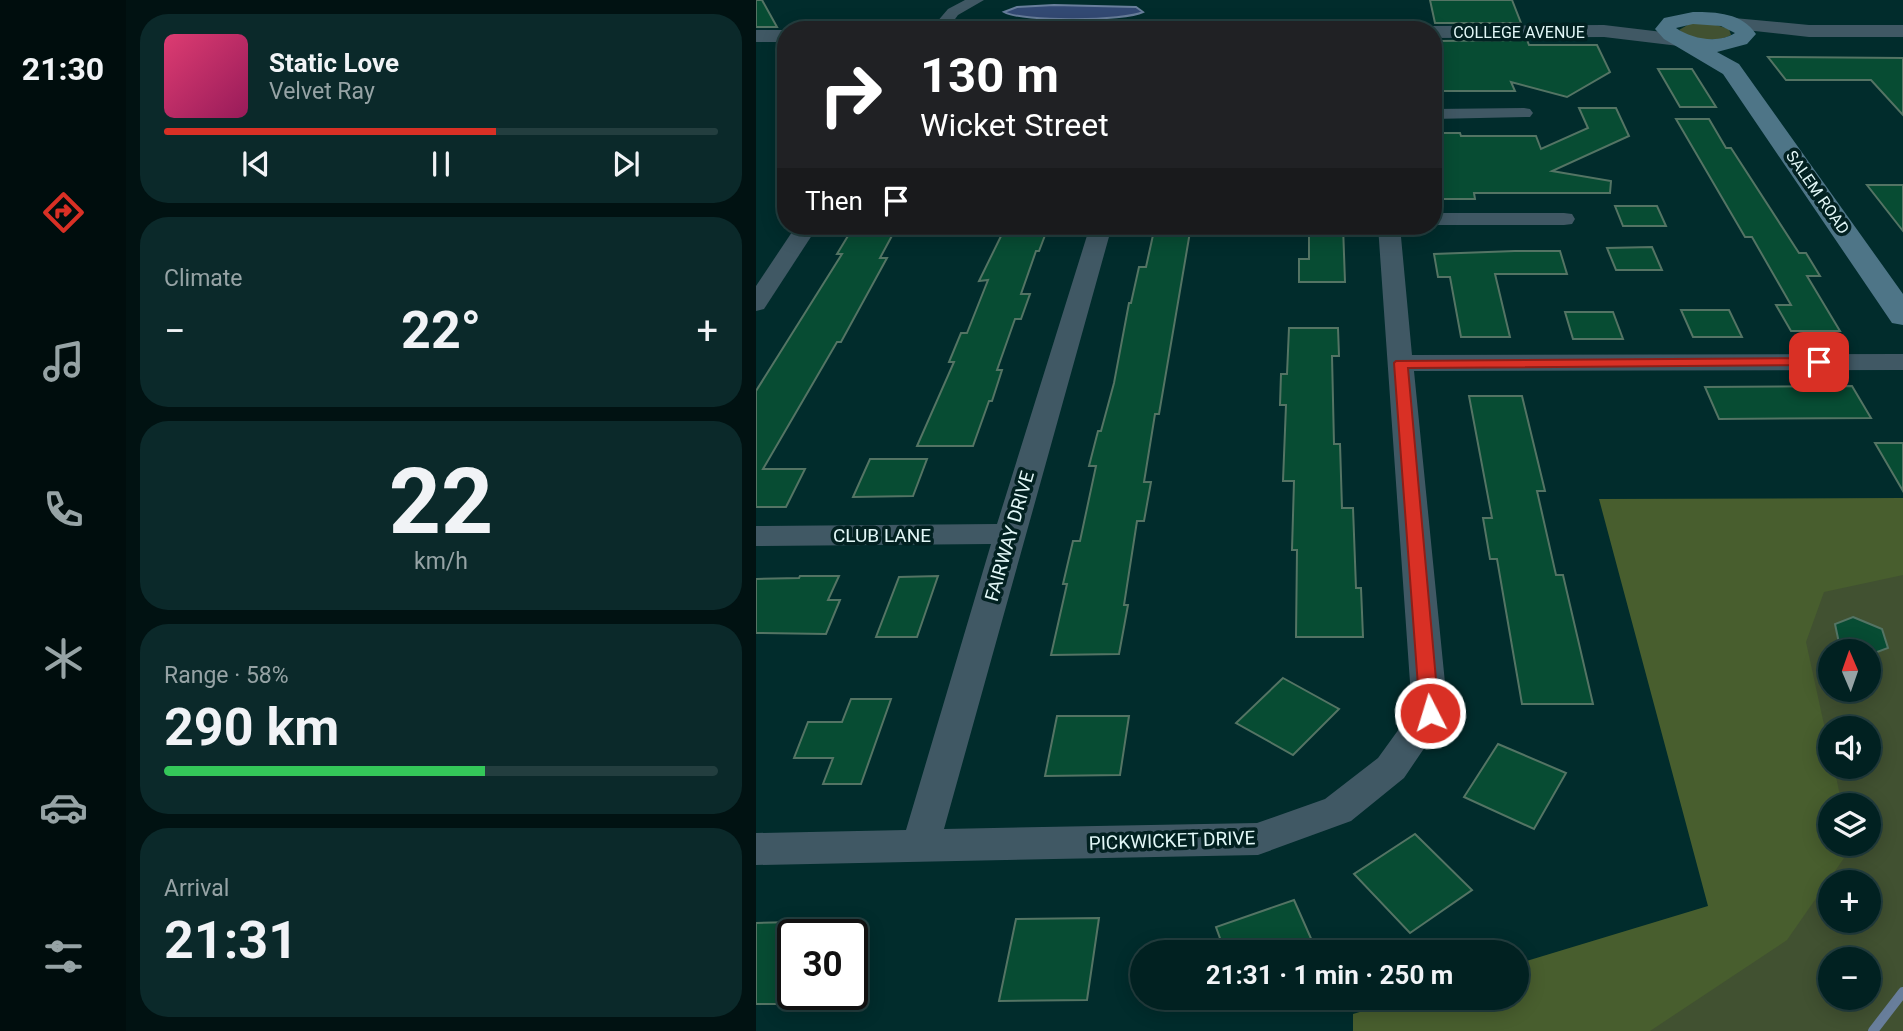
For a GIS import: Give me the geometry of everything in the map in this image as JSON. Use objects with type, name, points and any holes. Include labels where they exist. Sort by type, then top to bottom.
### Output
[{"type":"main road","points":[[1682,22],[1702,18],[1734,40]]},
{"type":"main road","name":"SALEM ROAD","points":[[1682,22],[1734,40],[1903,316]]},
{"type":"street","points":[[946,21],[953,12],[976,0]]},
{"type":"street","points":[[1609,32],[1670,42],[1682,22]]},
{"type":"street","name":"COLLEGE AVENUE","points":[[1442,32],[1609,32],[1682,22]]},
{"type":"street","points":[[1734,40],[1756,24],[1804,31]]},
{"type":"street","points":[[1734,40],[1804,31],[1903,31]]},
{"type":"street","points":[[756,36],[777,36]]},
{"type":"street","points":[[1442,114],[1524,113]]},
{"type":"street","points":[[1442,219],[1564,219]]},
{"type":"street","points":[[756,303],[801,235]]},
{"type":"street","name":"FAIRWAY DRIVE","points":[[920,847],[1009,534],[1098,235]]},
{"type":"street","name":"PICKWICKET DRIVE","points":[[756,849],[1258,839],[1338,810],[1391,768],[1430,713],[1390,235]]},
{"type":"street","points":[[1401,363],[1903,362]]},
{"type":"street","name":"CLUB LANE","points":[[756,536],[1009,534]]},
{"type":"green space","points":[[1691,23],[1716,25],[1729,29],[1731,35],[1704,40],[1690,37],[1679,30]]},
{"type":"green space","points":[[1903,498],[1903,575],[1824,592],[1806,642],[1822,716],[1818,716],[1818,779],[1837,779],[1839,793],[1818,793],[1818,856],[1845,856],[1836,870],[1818,870],[1818,895],[1787,940],[1650,1031],[1353,1031],[1353,1014],[1366,1010],[1529,1010],[1529,960],[1708,906],[1599,499]]},
{"type":"green space","points":[[1903,556],[1903,1031],[1606,1031],[1796,885],[1722,560]]},
{"type":"water","points":[[1017,7],[1136,7],[1143,12],[1117,17],[1074,19],[1031,17],[1004,12]]},
{"type":"building","points":[[756,0],[762,0],[777,27],[756,27]]},
{"type":"building","points":[[1430,0],[1512,0],[1521,23],[1442,23],[1435,21]]},
{"type":"building","points":[[1527,40],[1529,45],[1597,45],[1610,72],[1567,97],[1511,82],[1515,91],[1442,91],[1442,41]]},
{"type":"building","points":[[1768,57],[1903,58],[1903,115],[1871,80],[1786,80]]},
{"type":"building","points":[[1658,69],[1692,69],[1716,107],[1680,107]]},
{"type":"building","points":[[1579,108],[1616,108],[1629,136],[1552,171],[1611,181],[1610,193],[1474,193],[1475,199],[1442,199],[1442,133],[1460,133],[1461,136],[1536,136],[1541,149],[1588,128]]},
{"type":"building","points":[[1676,119],[1709,119],[1799,253],[1806,253],[1820,276],[1807,276],[1840,331],[1791,331],[1776,305],[1791,305],[1752,237],[1745,237]]},
{"type":"building","points":[[1867,185],[1903,185],[1903,231]]},
{"type":"building","points":[[1615,206],[1657,206],[1666,226],[1623,226]]},
{"type":"building","points":[[849,235],[892,235],[880,258],[887,258],[841,342],[837,342],[763,469],[805,469],[786,507],[756,507],[756,391],[842,254],[837,254]]},
{"type":"building","points":[[1002,235],[1045,235],[1039,251],[1036,251],[1021,294],[1030,294],[1021,319],[1015,319],[997,370],[1002,370],[992,401],[989,401],[973,446],[917,446],[954,362],[949,362],[961,333],[967,333],[988,280],[979,281]]},
{"type":"building","points":[[1153,235],[1189,235],[1159,414],[1155,414],[1144,482],[1151,482],[1144,521],[1137,521],[1124,605],[1128,605],[1119,654],[1051,655],[1067,584],[1063,584],[1073,541],[1080,541],[1096,466],[1089,466],[1114,383],[1129,303],[1139,267],[1146,267]]},
{"type":"building","points":[[1309,235],[1343,235],[1345,282],[1299,282],[1299,259],[1309,259]]},
{"type":"building","points":[[1652,247],[1662,270],[1616,270],[1607,248]]},
{"type":"building","points":[[1560,251],[1567,274],[1495,274],[1510,337],[1461,337],[1450,277],[1438,277],[1434,254]]},
{"type":"building","points":[[1681,310],[1729,310],[1742,337],[1693,337]]},
{"type":"building","points":[[1565,312],[1613,312],[1623,339],[1573,339]]},
{"type":"building","points":[[1289,328],[1338,328],[1339,356],[1332,356],[1334,444],[1340,444],[1342,508],[1353,508],[1356,588],[1361,588],[1363,637],[1296,637],[1297,550],[1292,550],[1294,481],[1283,481],[1286,405],[1280,405],[1281,374],[1287,374]]},
{"type":"building","points":[[1852,386],[1871,418],[1719,419],[1705,387]]},
{"type":"building","points":[[1469,396],[1522,396],[1545,491],[1537,491],[1556,575],[1563,575],[1593,704],[1522,704],[1497,559],[1490,559],[1483,518],[1492,518]]},
{"type":"building","points":[[1875,443],[1903,443],[1903,491]]},
{"type":"building","points":[[870,459],[927,459],[913,496],[853,497]]},
{"type":"building","points":[[839,576],[828,600],[840,600],[826,634],[756,633],[756,579]]},
{"type":"building","points":[[938,576],[917,637],[876,637],[899,577]]},
{"type":"building","points":[[1853,617],[1882,629],[1888,648],[1881,651],[1881,639],[1838,639],[1835,624]]},
{"type":"building","points":[[1283,678],[1339,709],[1293,755],[1236,723]]},
{"type":"building","points":[[851,699],[891,699],[861,784],[823,784],[833,758],[794,758],[808,722],[842,722]]},
{"type":"building","points":[[1057,716],[1129,716],[1120,775],[1045,776]]},
{"type":"building","points":[[1498,744],[1566,773],[1534,829],[1464,797]]},
{"type":"building","points":[[1415,834],[1472,890],[1410,933],[1354,874]]},
{"type":"building","points":[[1294,900],[1312,940],[1221,940],[1216,927]]},
{"type":"building","points":[[1099,918],[1087,1000],[999,1001],[1016,919]]},
{"type":"building","points":[[777,922],[777,1004],[756,1004],[756,923]]},
{"type":"waterway","points":[[1873,1031],[1903,992]]},
{"type":"route","points":[[1430,713],[1401,363],[1819,362]]}]
